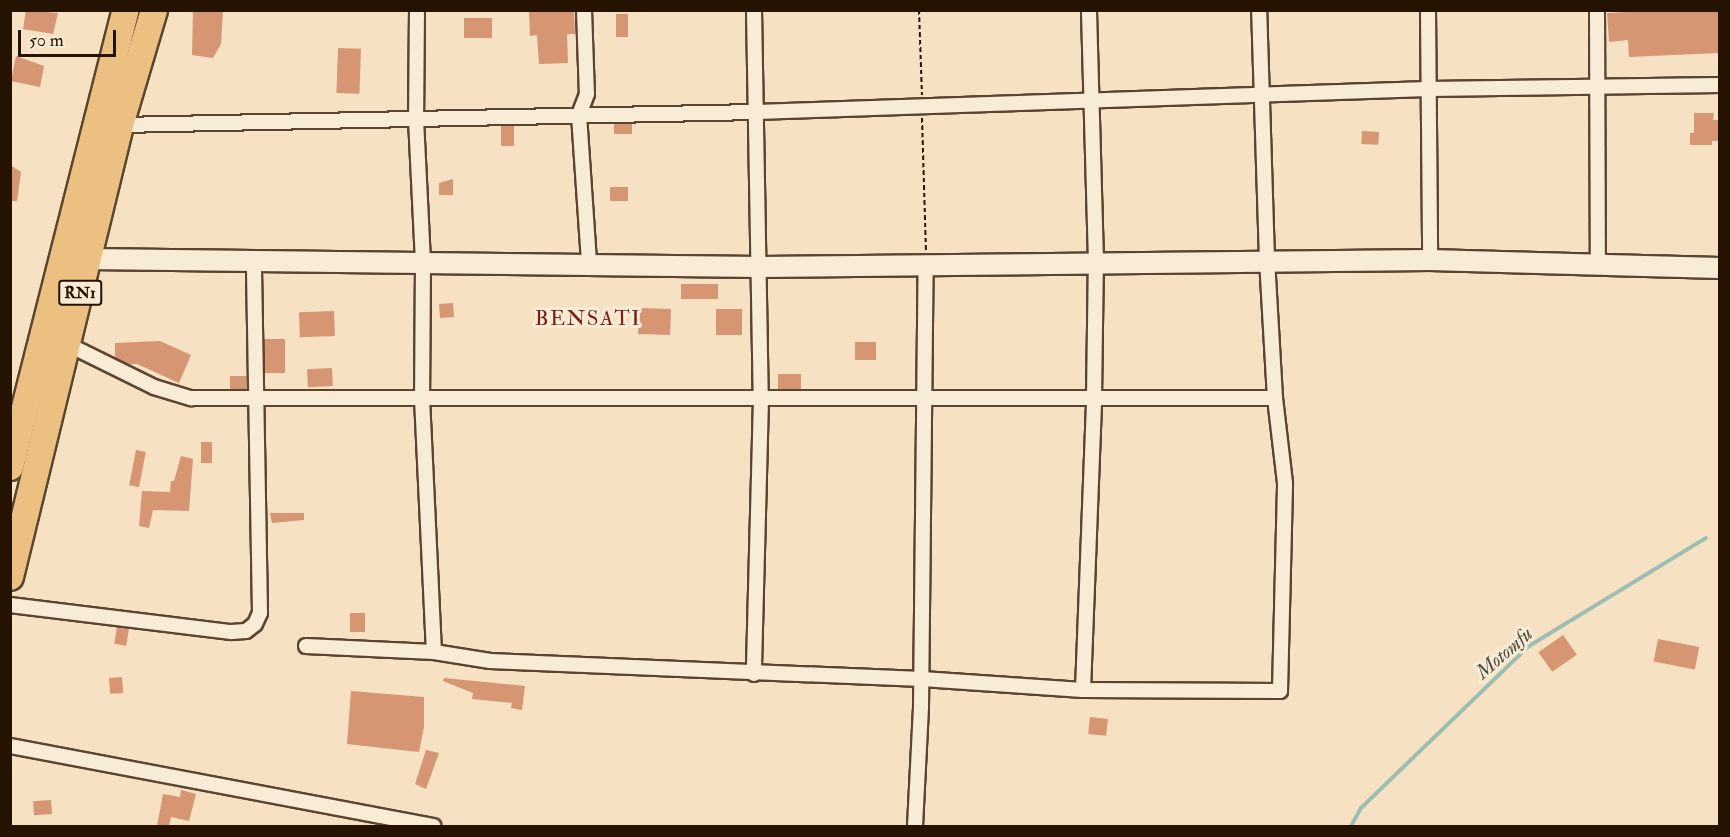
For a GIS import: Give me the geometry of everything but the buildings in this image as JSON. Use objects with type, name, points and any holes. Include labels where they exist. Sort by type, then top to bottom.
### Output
[{"type":"highway","name":"RN1","points":[[10,467],[126,10]]},
{"type":"highway","name":"RN1","points":[[10,577],[69,345],[120,125],[154,10]]},
{"type":"street","points":[[417,10],[416,119],[423,263],[422,398],[434,652]]},
{"type":"street","points":[[584,10],[587,94],[579,116],[589,263]]},
{"type":"street","points":[[754,10],[761,399],[754,674]]},
{"type":"street","points":[[1083,690],[1094,399],[1096,262],[1089,10]]},
{"type":"street","points":[[306,646],[434,652],[490,661],[754,674],[922,679],[1083,690],[1280,691],[1285,483],[1275,398],[1267,260],[1259,10]]},
{"type":"street","points":[[1428,10],[1430,260]]},
{"type":"street","points":[[1597,10],[1598,265]]},
{"type":"street","points":[[120,125],[756,112],[1428,89],[1719,85]]},
{"type":"street","points":[[88,259],[589,263],[760,267],[926,263],[1430,260],[1719,268]]},
{"type":"street","points":[[10,605],[231,632],[246,631],[255,624],[260,613],[254,262]]},
{"type":"street","points":[[915,826],[922,679],[926,263]]},
{"type":"street","points":[[69,345],[154,387],[191,398],[924,400],[1275,398]]},
{"type":"street","points":[[10,746],[434,826]]},
{"type":"path","points":[[919,10],[926,263]]},
{"type":"waterway","name":"Motomfu","points":[[1351,826],[1361,808],[1529,646],[1706,538]]},
{"type":"district","name":"BENSATI","points":[[588,319]]}]
